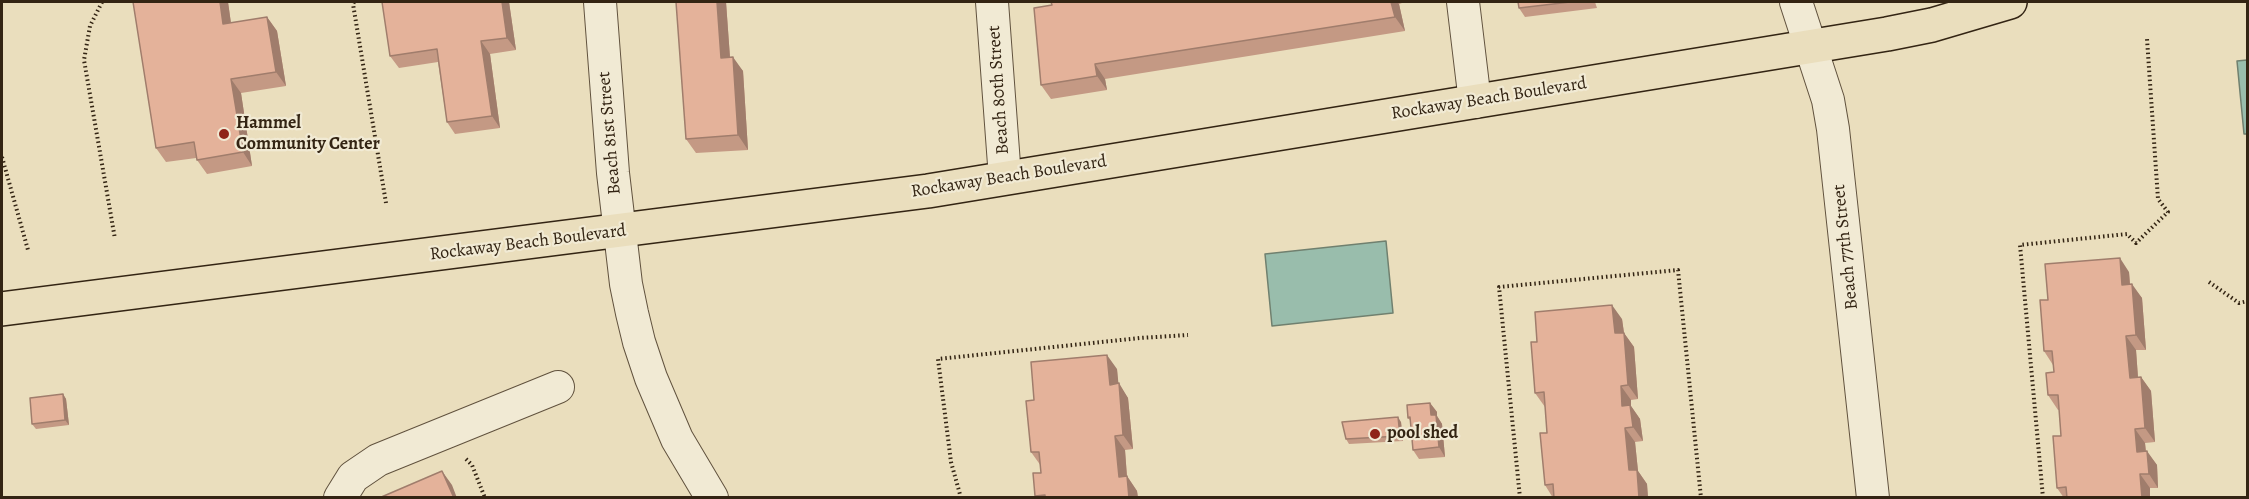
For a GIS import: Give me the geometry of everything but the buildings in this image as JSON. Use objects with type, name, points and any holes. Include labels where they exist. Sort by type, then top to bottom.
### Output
[{"type":"main road","name":"Rockaway Beach Boulevard","points":[[2,309],[869,199],[1475,102],[1932,25],[2010,2]]},
{"type":"street","name":"Beach 81st Street","points":[[600,2],[619,232],[626,284],[639,342],[677,439],[712,498]]},
{"type":"street","name":"Beach 80th Street","points":[[992,2],[1005,178]]},
{"type":"street","points":[[1463,2],[1475,102]]},
{"type":"street","name":"Beach 77th Street","points":[[1796,2],[1828,100],[1833,129],[1873,498]]},
{"type":"street","points":[[340,498],[353,477],[378,460],[558,387]]},
{"type":"path","points":[[102,2],[90,26],[84,60],[115,239]]},
{"type":"path","points":[[354,2],[386,203]]},
{"type":"path","points":[[2043,498],[2020,245],[2127,234],[2136,243],[2168,212],[2158,199],[2147,39]]},
{"type":"path","points":[[2,157],[28,250]]},
{"type":"path","points":[[1521,498],[1499,287],[1678,270],[1701,498]]},
{"type":"path","points":[[2209,282],[2239,303],[2247,301]]},
{"type":"path","points":[[961,498],[951,462],[938,360],[1188,335]]},
{"type":"shaded area","points":[[2247,60],[2248,134],[2244,134],[2237,61]]},
{"type":"shaded area","points":[[1386,241],[1393,313],[1272,326],[1265,254]]},
{"type":"place","name":"Hammel Community Center","points":[[224,134]]},
{"type":"place","name":"pool shed","points":[[1375,434]]}]
